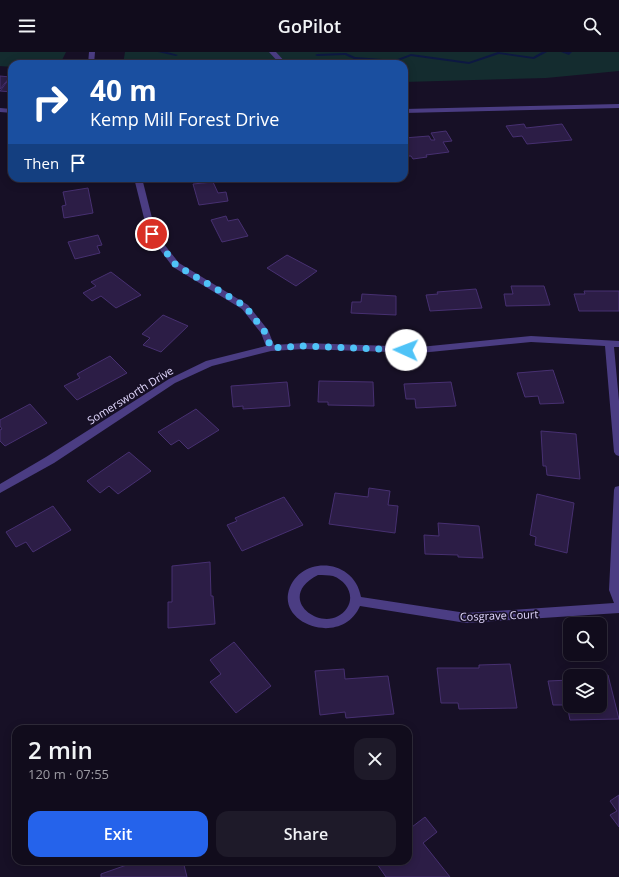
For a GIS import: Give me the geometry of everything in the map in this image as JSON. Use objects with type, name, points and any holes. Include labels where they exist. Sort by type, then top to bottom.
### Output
[{"type":"street","points":[[272,52],[280,60]]},
{"type":"street","points":[[408,111],[619,106]]},
{"type":"street","points":[[139,182],[152,234],[176,265],[245,306],[265,332],[271,348]]},
{"type":"street","name":"Somersworth Drive","points":[[0,489],[50,460],[172,381],[209,363],[271,348],[304,346],[420,350],[531,340],[619,344]]},
{"type":"street","points":[[609,344],[619,452]]},
{"type":"street","points":[[619,490],[615,590],[619,601]]},
{"type":"street","points":[[317,570],[337,572],[346,576],[352,584],[356,592],[356,601],[353,610],[347,617],[338,622],[318,624],[308,620],[298,610],[294,598],[295,588],[307,574],[317,570]]},
{"type":"street","name":"Cosgrave Court","points":[[356,601],[466,618],[619,608]]},
{"type":"green space","points":[[0,52],[66,52],[62,60],[8,60],[8,67],[0,66]]},
{"type":"green space","points":[[125,52],[619,52],[619,71],[546,78],[408,82],[408,60],[124,60]]},
{"type":"building","points":[[0,76],[8,77],[8,79],[0,89]]},
{"type":"building","points":[[8,80],[8,92],[0,91]]},
{"type":"building","points":[[524,124],[526,128],[562,124],[572,140],[527,144],[522,136],[513,137],[506,126]]},
{"type":"building","points":[[446,131],[452,141],[443,142],[449,152],[426,155],[427,157],[413,159],[411,156],[408,156],[408,138],[429,136],[431,140],[435,140],[431,133]]},
{"type":"building","points":[[213,182],[218,193],[226,192],[228,201],[199,205],[193,184]]},
{"type":"building","points":[[88,188],[93,213],[64,218],[62,206],[66,205],[63,192]]},
{"type":"building","points":[[226,216],[228,221],[238,219],[248,236],[222,242],[211,220]]},
{"type":"building","points":[[98,235],[102,245],[97,246],[100,253],[75,259],[68,242]]},
{"type":"building","points":[[287,255],[317,271],[296,286],[267,268]]},
{"type":"building","points":[[111,272],[141,295],[116,308],[101,296],[92,301],[83,293],[96,286],[91,282]]},
{"type":"building","points":[[511,286],[544,286],[550,305],[506,306],[504,294],[513,294]]},
{"type":"building","points":[[476,289],[482,308],[430,311],[426,295],[438,294],[437,292]]},
{"type":"building","points":[[584,291],[619,291],[619,311],[579,311],[574,294],[585,294]]},
{"type":"building","points":[[362,294],[396,296],[396,315],[351,313],[352,302],[361,302]]},
{"type":"building","points":[[163,315],[188,326],[161,352],[143,345],[150,338],[142,334]]},
{"type":"building","points":[[110,356],[127,373],[77,400],[64,386],[80,378],[77,374]]},
{"type":"building","points":[[553,370],[564,403],[540,404],[538,396],[525,397],[517,373]]},
{"type":"building","points":[[319,381],[373,382],[374,406],[328,405],[328,402],[318,402]]},
{"type":"building","points":[[287,382],[290,406],[243,409],[243,406],[233,407],[231,386]]},
{"type":"building","points":[[451,382],[456,406],[416,408],[415,399],[406,399],[404,384]]},
{"type":"building","points":[[30,404],[47,423],[5,446],[0,441],[0,430],[2,429],[0,426],[0,420]]},
{"type":"building","points":[[196,409],[219,430],[188,449],[179,440],[171,445],[158,432]]},
{"type":"building","points":[[541,431],[576,434],[580,479],[547,475],[546,466],[543,466]]},
{"type":"building","points":[[129,452],[151,471],[118,494],[109,486],[100,493],[87,481]]},
{"type":"building","points":[[369,488],[390,491],[388,505],[398,506],[395,533],[329,524],[335,493],[368,497]]},
{"type":"building","points":[[537,494],[574,503],[567,553],[535,545],[536,537],[530,535]]},
{"type":"building","points":[[284,497],[303,525],[242,551],[227,525],[237,521],[235,518]]},
{"type":"building","points":[[53,506],[71,530],[33,552],[26,542],[16,547],[6,532]]},
{"type":"building","points":[[438,523],[479,526],[483,558],[458,557],[458,555],[425,554],[424,535],[439,536]]},
{"type":"building","points":[[210,562],[211,596],[213,596],[215,624],[168,628],[168,602],[172,602],[172,566]]},
{"type":"building","points":[[234,642],[271,686],[236,713],[210,682],[221,674],[210,660]]},
{"type":"building","points":[[510,664],[517,708],[459,709],[458,703],[441,703],[437,668],[479,668],[479,665]]},
{"type":"building","points":[[344,669],[345,679],[388,676],[394,714],[346,718],[345,712],[320,715],[315,671]]},
{"type":"building","points":[[608,675],[619,719],[570,720],[569,713],[607,713]]},
{"type":"building","points":[[563,680],[563,705],[553,705],[548,681]]},
{"type":"building","points":[[619,795],[619,827],[610,815],[617,811],[610,801]]},
{"type":"building","points":[[425,817],[437,832],[423,843],[450,877],[386,877],[378,865],[412,865],[412,827]]},
{"type":"building","points":[[127,865],[184,865],[187,877],[101,877],[101,874]]},
{"type":"waterway","points":[[160,52],[176,55]]},
{"type":"waterway","points":[[398,60],[411,55],[469,63],[499,53],[534,58],[545,52]]},
{"type":"waterway","points":[[563,52],[569,54],[570,52]]},
{"type":"waterway","points":[[317,55],[346,54],[354,58],[381,60]]},
{"type":"route","points":[[152,234],[176,265],[245,306],[265,332],[271,348],[304,346],[406,350]]}]
